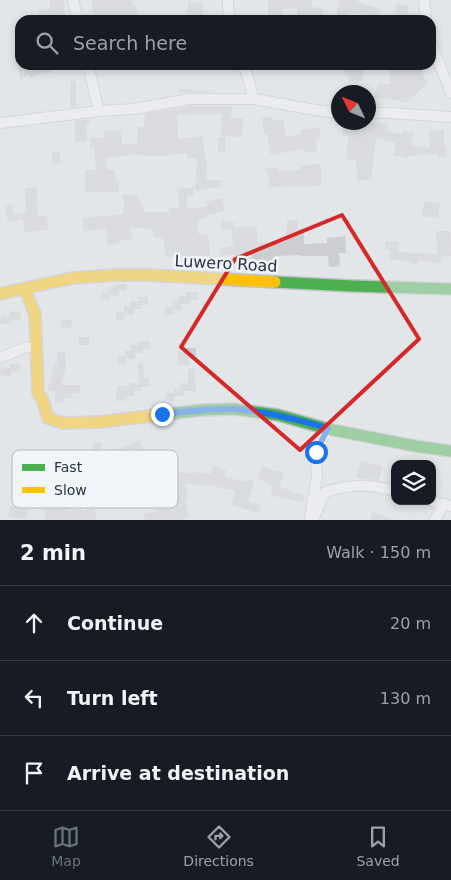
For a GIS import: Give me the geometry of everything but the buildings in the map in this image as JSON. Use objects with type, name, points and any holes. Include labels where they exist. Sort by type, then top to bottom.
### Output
[{"type":"street","points":[[73,0],[77,15]]},
{"type":"street","points":[[228,0],[230,15]]},
{"type":"street","points":[[424,0],[426,15]]},
{"type":"street","points":[[436,56],[451,93]]},
{"type":"street","points":[[89,70],[99,111]]},
{"type":"street","points":[[245,70],[254,99]]},
{"type":"street","points":[[0,123],[99,111],[134,109],[190,99],[254,99],[331,112]]},
{"type":"street","points":[[376,113],[390,112],[451,117]]},
{"type":"street","name":"Luwero Road","points":[[0,294],[72,278],[116,275],[451,289]]},
{"type":"street","points":[[24,290],[35,314],[38,393],[43,401],[48,418],[63,423],[100,422],[203,410],[234,409],[278,415],[328,428],[414,446],[451,451]]},
{"type":"street","points":[[0,358],[26,347],[36,347]]},
{"type":"street","points":[[311,520],[317,476],[316,452],[328,428]]},
{"type":"street","points":[[311,520],[325,492],[341,487],[357,486],[391,490]]},
{"type":"street","points":[[435,520],[447,505]]},
{"type":"highlighted area","points":[[342,215],[419,339],[300,450],[181,347],[235,259]]},
{"type":"traffic: fast","points":[[275,282],[451,289]]},
{"type":"traffic: fast","points":[[167,414],[234,409],[278,415],[328,429],[451,451]]},
{"type":"traffic: slow","points":[[0,294],[72,278],[116,275],[275,282]]},
{"type":"traffic: slow","points":[[25,289],[35,314],[38,393],[43,401],[48,418],[63,423],[100,422],[167,414]]},
{"type":"route","points":[[162,414],[234,409],[278,415],[328,428],[316,452]]}]
